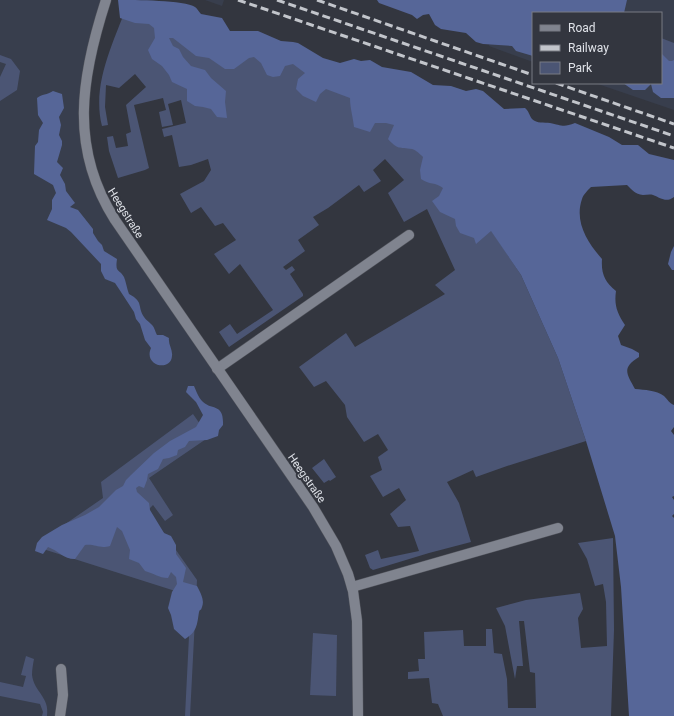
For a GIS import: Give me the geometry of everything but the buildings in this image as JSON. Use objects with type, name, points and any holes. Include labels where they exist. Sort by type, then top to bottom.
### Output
[{"type":"street","name":"Heegstraße","points":[[106,0],[91,56],[84,97],[84,137],[87,155],[94,178],[102,198],[115,220],[321,520],[342,560],[352,587],[357,621],[358,716]]},
{"type":"street","points":[[217,369],[409,235]]},
{"type":"street","points":[[352,587],[558,528]]},
{"type":"street","points":[[60,716],[63,695],[61,669]]},
{"type":"shaded area","points":[[0,0],[106,0],[84,97],[96,185],[313,507],[349,579],[358,716],[0,716]]},
{"type":"shaded area","points":[[118,0],[159,1],[189,5],[196,8],[201,14],[222,18],[230,31],[258,31],[281,41],[298,43],[323,58],[340,63],[354,59],[361,61],[370,60],[382,67],[411,72],[433,85],[451,86],[466,91],[476,89],[483,91],[504,109],[525,108],[532,119],[536,122],[565,126],[575,123],[609,137],[622,145],[638,145],[649,154],[674,160],[674,197],[671,199],[666,200],[652,195],[638,194],[627,185],[591,187],[583,197],[580,208],[580,216],[581,224],[587,239],[602,259],[604,277],[616,291],[615,301],[617,309],[625,325],[618,336],[621,345],[639,353],[639,357],[633,361],[628,368],[628,375],[635,389],[658,393],[674,405],[674,427],[671,431],[674,435],[674,496],[672,497],[674,500],[674,514],[672,516],[674,518],[674,716],[629,716],[621,587],[615,536],[586,441],[558,358],[521,275],[491,231],[476,244],[474,238],[460,233],[456,226],[455,219],[440,212],[432,201],[439,196],[443,188],[421,179],[420,170],[423,157],[412,149],[401,148],[391,143],[388,139],[394,125],[375,123],[370,132],[354,127],[350,98],[326,89],[320,94],[316,102],[303,96],[296,89],[298,79],[305,73],[293,64],[285,66],[280,76],[273,77],[267,75],[261,63],[254,57],[249,58],[234,69],[225,69],[209,58],[196,56],[173,38],[169,38],[173,46],[179,49],[183,57],[191,66],[205,70],[211,78],[226,91],[225,102],[227,118],[217,117],[211,109],[195,106],[187,101],[187,89],[172,82],[162,66],[152,59],[148,50],[155,38],[154,28],[149,24],[135,23],[120,18]]},
{"type":"shaded area","points":[[205,0],[224,0],[222,6]]},
{"type":"shaded area","points":[[377,0],[627,0],[624,12],[532,12],[532,56],[516,51],[512,46],[483,44],[476,42],[466,33],[441,29],[435,25],[429,14],[423,15],[417,19],[412,15],[379,3]]},
{"type":"shaded area","points":[[501,0],[674,0],[674,110],[598,84],[662,84],[662,12],[532,12],[532,62],[489,46]]},
{"type":"shaded area","points":[[662,54],[669,61],[674,60],[674,98],[661,98],[653,92],[651,84],[662,84]]},
{"type":"shaded area","points":[[624,84],[651,84],[645,90],[633,90]]},
{"type":"shaded area","points":[[53,91],[62,94],[64,108],[59,117],[61,125],[59,135],[62,145],[57,162],[63,168],[60,175],[65,184],[66,191],[75,203],[70,207],[78,210],[93,229],[93,233],[102,245],[104,251],[117,259],[117,269],[124,277],[129,294],[137,299],[144,317],[153,326],[157,335],[163,335],[169,338],[172,356],[167,364],[158,365],[151,359],[151,348],[145,340],[134,312],[115,283],[105,279],[101,271],[101,264],[71,232],[66,228],[47,220],[52,209],[52,200],[56,193],[53,185],[34,174],[35,146],[38,142],[39,130],[43,123],[38,115],[37,98]]},
{"type":"shaded area","points":[[674,246],[674,270],[672,270],[668,264]]},
{"type":"shaded area","points":[[188,386],[194,386],[202,401],[209,406],[216,408],[221,413],[223,425],[219,430],[218,436],[207,440],[189,441],[185,447],[178,450],[177,455],[163,459],[158,469],[148,474],[144,488],[139,486],[136,488],[137,492],[149,503],[150,510],[164,533],[171,536],[176,545],[176,554],[186,568],[183,582],[197,586],[202,596],[203,604],[199,612],[196,628],[192,634],[185,639],[174,629],[168,608],[172,592],[177,584],[176,577],[171,572],[168,578],[145,571],[139,563],[129,559],[130,550],[122,531],[117,527],[110,546],[103,547],[85,545],[75,559],[67,558],[48,547],[43,554],[35,551],[37,543],[42,537],[62,525],[99,507],[116,490],[123,486],[126,480],[154,453],[170,441],[196,427],[203,415],[196,402],[186,392]]},
{"type":"green space","points":[[129,0],[287,54],[410,131],[491,230],[521,275],[558,358],[586,441],[476,477],[473,470],[447,482],[459,503],[471,542],[373,570],[370,568],[365,555],[378,550],[381,559],[419,551],[410,526],[398,527],[390,514],[406,500],[399,488],[383,497],[370,476],[382,470],[378,457],[388,450],[378,434],[364,442],[347,417],[345,405],[326,381],[314,387],[299,367],[346,333],[355,347],[445,294],[435,285],[455,270],[427,209],[404,222],[388,193],[404,180],[385,159],[373,170],[381,181],[364,192],[359,185],[313,217],[319,225],[298,240],[305,251],[283,267],[286,270],[292,266],[295,270],[290,274],[303,296],[229,347],[219,332],[230,324],[237,334],[273,310],[240,264],[229,274],[214,254],[236,240],[223,223],[215,226],[201,207],[191,213],[180,194],[204,181],[211,170],[208,159],[191,165],[179,167],[172,135],[164,137],[162,129],[186,123],[181,100],[168,104],[173,125],[162,127],[159,112],[166,110],[163,98],[134,105],[149,168],[118,178],[109,151],[107,137],[113,136],[116,148],[128,146],[126,134],[131,132],[126,105],[146,87],[135,74],[119,88],[106,85],[105,107],[108,125],[102,126],[99,110],[102,78],[111,46]]},
{"type":"green space","points":[[662,38],[674,43],[674,89],[662,83]]},
{"type":"green space","points":[[0,55],[11,59],[20,71],[17,90],[0,101],[0,77],[6,64],[0,62]]},
{"type":"green space","points":[[193,414],[209,437],[149,478],[173,515],[165,521],[153,505],[147,511],[197,580],[190,716],[185,716],[191,596],[43,549],[45,538],[103,498],[101,482]]},
{"type":"green space","points":[[324,459],[336,477],[324,483],[312,468]]},
{"type":"green space","points":[[613,538],[614,630],[611,716],[443,716],[438,704],[432,703],[429,678],[408,679],[408,672],[419,671],[418,659],[425,659],[424,632],[463,630],[464,646],[486,646],[486,629],[492,629],[494,653],[502,654],[507,679],[508,708],[536,708],[535,673],[530,672],[524,621],[519,621],[523,666],[517,666],[515,679],[505,626],[496,608],[526,600],[580,593],[583,609],[578,618],[581,648],[607,646],[606,602],[603,584],[595,586],[587,559],[578,543]]},
{"type":"green space","points":[[313,633],[337,635],[336,696],[310,695]]},
{"type":"green space","points":[[26,656],[34,659],[32,675],[33,681],[46,704],[47,716],[42,716],[43,712],[40,704],[0,696],[0,682],[23,687],[26,676],[21,675]]},
{"type":"railway","points":[[238,0],[674,148]]},
{"type":"railway","points":[[277,0],[674,136]]},
{"type":"railway","points":[[317,0],[532,75]]},
{"type":"railway","points":[[559,84],[674,124]]}]
